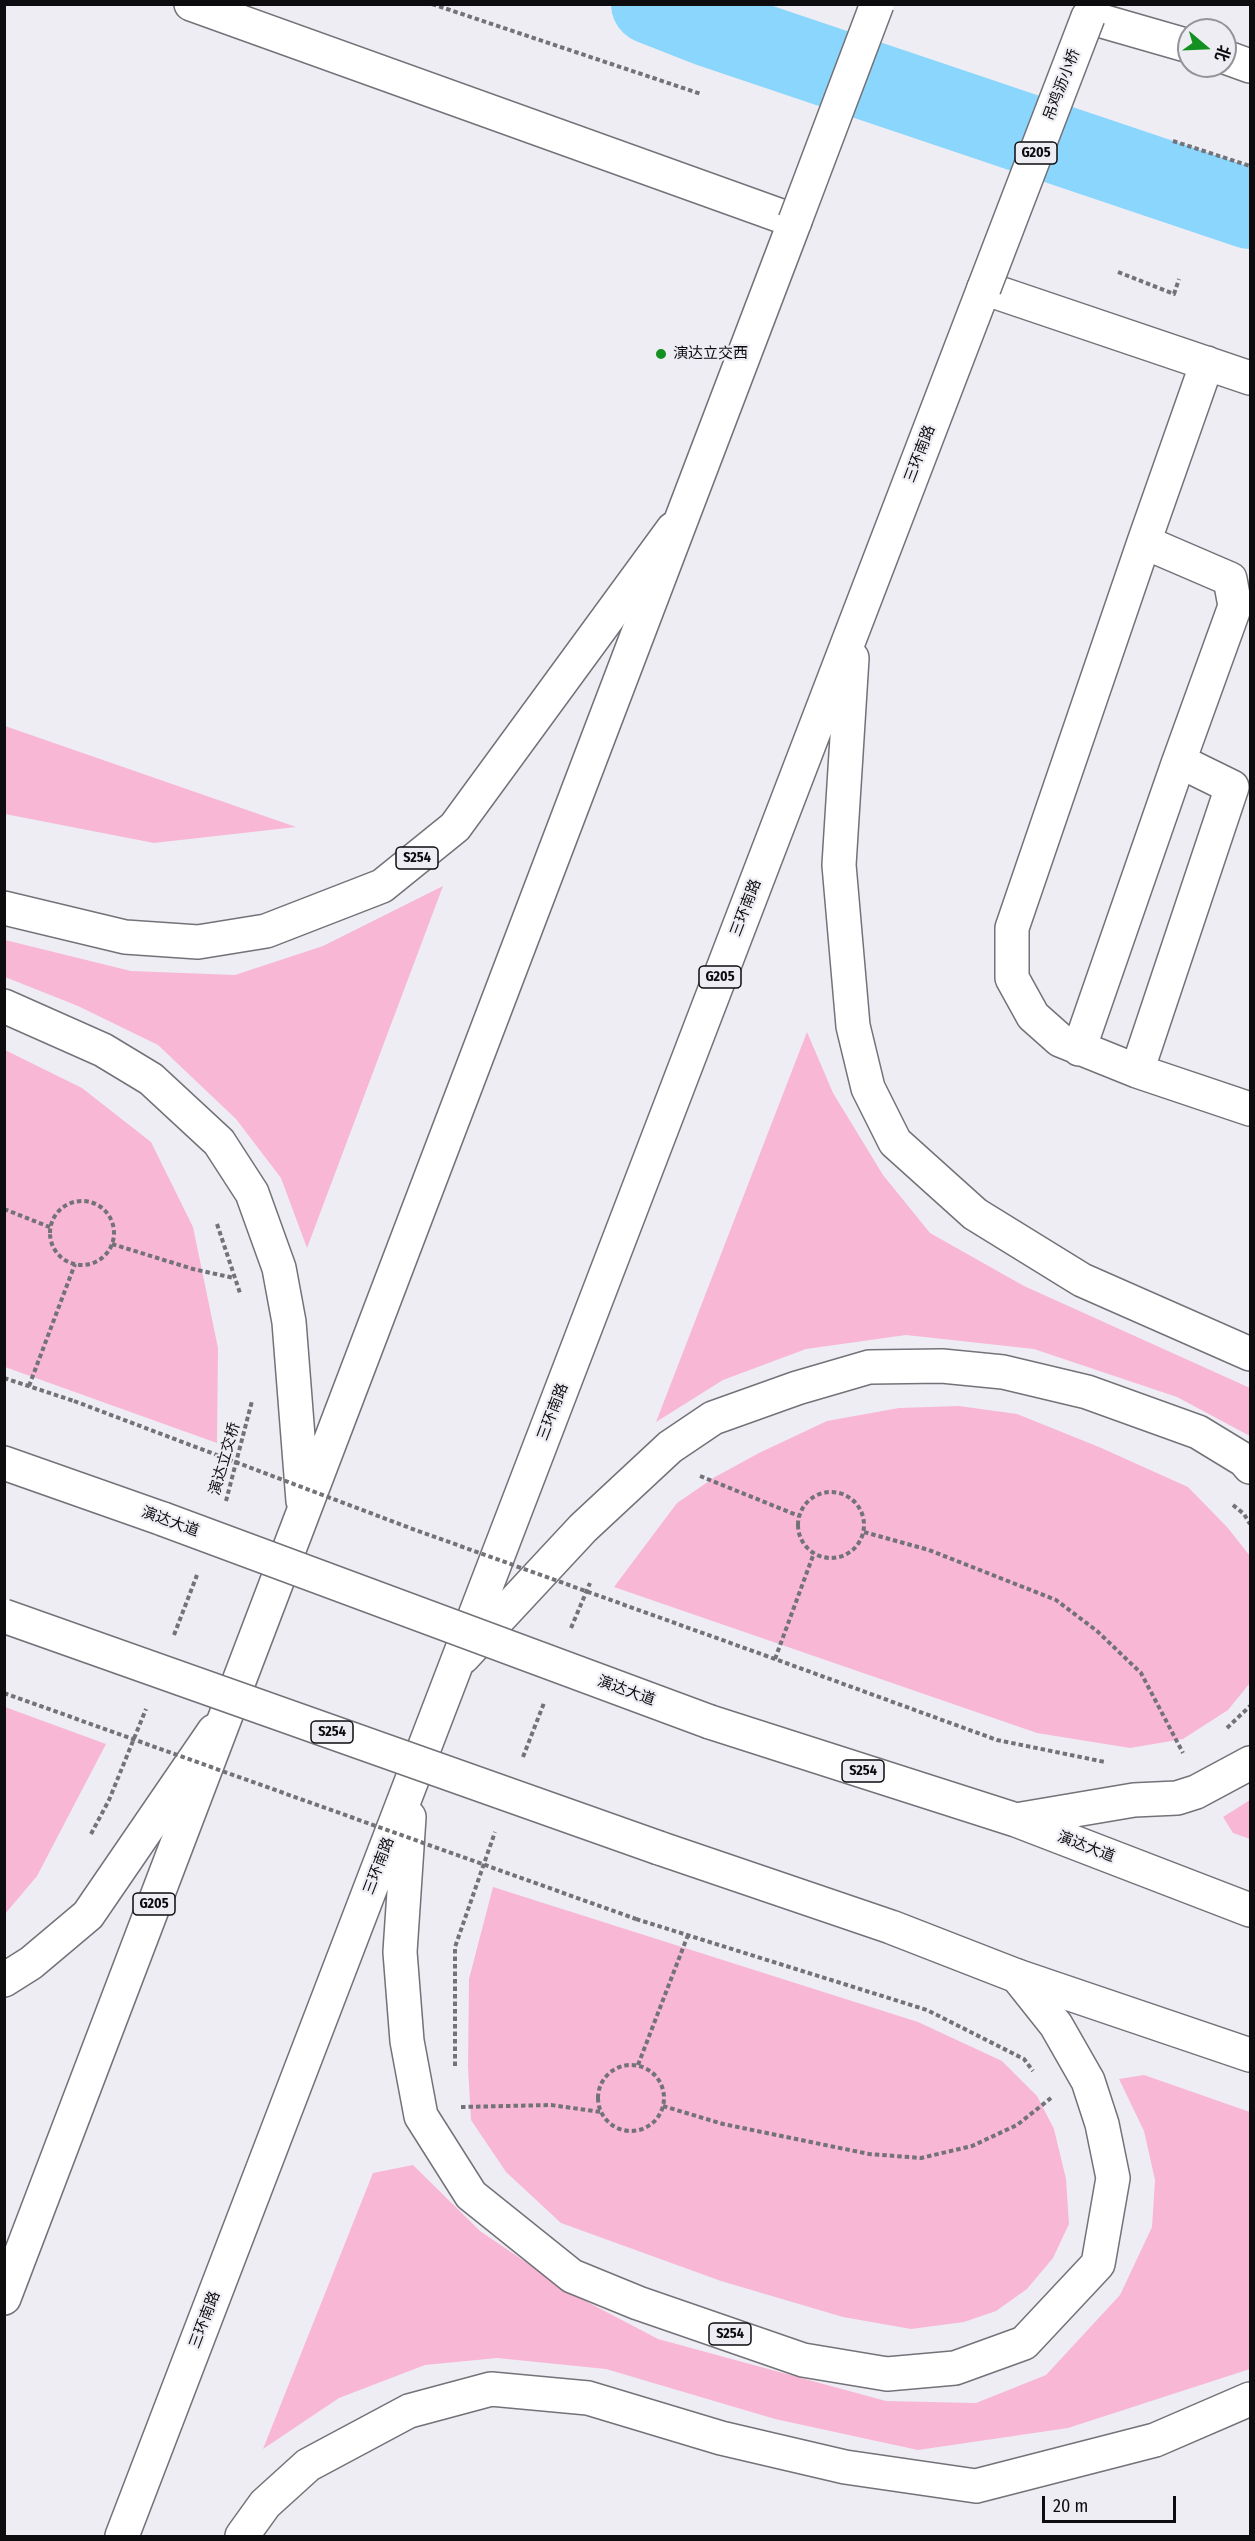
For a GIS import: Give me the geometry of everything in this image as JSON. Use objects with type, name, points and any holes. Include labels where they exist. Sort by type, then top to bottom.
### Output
[{"type":"main road","points":[[191,4],[795,221]]},
{"type":"main road","name":"G205","points":[[4,2298],[877,4]]},
{"type":"main road","points":[[1090,11],[1177,42]]},
{"type":"main road","name":"吊鸡沥小桥","points":[[984,288],[1090,11]]},
{"type":"main road","points":[[984,288],[1251,378]]},
{"type":"main road","name":"三环南路","points":[[122,2536],[984,288]]},
{"type":"main road","points":[[1207,363],[1012,928],[1012,978],[1033,1016],[1060,1040],[1137,1071],[1251,1109]]},
{"type":"main road","name":"S254","points":[[4,908],[125,937],[198,942],[267,931],[382,886],[455,827],[682,515]]},
{"type":"main road","points":[[1079,1049],[1235,606],[1230,579],[1144,542]]},
{"type":"main road","points":[[854,625],[839,865],[853,1026],[868,1088],[895,1142],[975,1215],[1082,1280],[1251,1354]]},
{"type":"main road","points":[[1137,1071],[1232,787],[1179,761]]},
{"type":"main road","points":[[4,1006],[103,1050],[151,1079],[219,1142],[252,1193],[279,1268],[289,1322],[304,1510]]},
{"type":"main road","points":[[456,1665],[583,1528],[670,1447],[713,1418],[797,1388],[868,1367],[942,1366],[1003,1372],[1087,1392],[1198,1431],[1251,1467]]},
{"type":"main road","name":"演达大道","points":[[19,1468],[710,1722],[1016,1820],[1251,1910]]},
{"type":"main road","name":"S254","points":[[4,1616],[659,1848],[891,1927],[1017,1976],[1056,2025],[1088,2081],[1102,2124],[1113,2178],[1098,2264],[1024,2343],[955,2368],[887,2374],[803,2360],[638,2303],[572,2276],[471,2195],[421,2116],[406,2041],[400,1952],[412,1781]]},
{"type":"main road","points":[[4,1980],[24,1968],[88,1915],[228,1710]]},
{"type":"main road","points":[[1016,1820],[1134,1800],[1177,1798],[1196,1792],[1251,1763]]},
{"type":"main road","points":[[1017,1976],[1251,2055]]},
{"type":"main road","points":[[242,2536],[265,2504],[308,2465],[409,2411],[491,2389],[588,2398],[721,2438],[845,2467],[976,2486],[1155,2440],[1251,2399]]},
{"type":"path","points":[[432,4],[701,94]]},
{"type":"path","points":[[1173,141],[1251,166]]},
{"type":"path","points":[[1118,272],[1174,294],[1179,279]]},
{"type":"path","points":[[85,1201],[104,1209],[111,1218],[114,1238],[112,1244],[104,1256],[95,1263],[75,1264],[65,1260],[57,1253],[52,1244],[52,1223],[64,1206],[85,1201]]},
{"type":"path","points":[[4,1209],[51,1228]]},
{"type":"path","points":[[215,1218],[242,1297]]},
{"type":"path","points":[[112,1244],[193,1269],[234,1278]]},
{"type":"path","points":[[29,1386],[75,1264]]},
{"type":"path","points":[[4,1378],[74,1401],[410,1528],[997,1740],[1099,1762],[1110,1762]]},
{"type":"path","name":"演达立交桥","points":[[222,1511],[231,1489],[252,1406],[252,1395]]},
{"type":"path","points":[[691,1472],[799,1516]]},
{"type":"path","points":[[834,1491],[855,1500],[862,1510],[865,1521],[864,1532],[860,1542],[844,1556],[824,1557],[805,1547],[800,1537],[799,1516],[804,1506],[822,1493],[834,1491]]},
{"type":"path","points":[[864,1532],[929,1550],[1056,1600],[1097,1631],[1141,1673],[1183,1753]]},
{"type":"path","points":[[775,1659],[814,1553]]},
{"type":"path","points":[[172,1641],[201,1565]]},
{"type":"path","points":[[4,1693],[636,1919]]},
{"type":"path","points":[[87,1842],[110,1800],[147,1706]]},
{"type":"path","points":[[1224,1730],[1251,1706]]},
{"type":"path","points":[[1173,1755],[1194,1748]]},
{"type":"path","points":[[638,2066],[688,1935]]},
{"type":"path","points":[[638,2066],[656,2076],[664,2095],[663,2106],[650,2124],[640,2130],[618,2128],[608,2122],[601,2112],[598,2102],[603,2080],[609,2072],[618,2067],[638,2066]]},
{"type":"path","points":[[663,2106],[723,2124],[869,2154],[921,2158],[972,2146],[1017,2125],[1054,2096]]},
{"type":"path","points":[[455,2107],[551,2105],[601,2112]]},
{"type":"shaded area","points":[[5,726],[296,827],[154,843],[5,814]]},
{"type":"shaded area","points":[[443,886],[307,1248],[281,1178],[236,1119],[158,1045],[78,1006],[5,977],[5,940],[131,971],[235,975],[323,946]]},
{"type":"shaded area","points":[[807,1032],[833,1093],[883,1175],[930,1233],[1024,1286],[1250,1388],[1250,1436],[1177,1397],[1034,1349],[906,1335],[806,1349],[723,1380],[656,1422]]},
{"type":"shaded area","points":[[5,1050],[82,1088],[151,1142],[193,1227],[218,1348],[217,1443],[5,1367]]},
{"type":"shaded area","points":[[959,1406],[1017,1414],[1099,1447],[1188,1487],[1227,1527],[1250,1556],[1250,1683],[1228,1710],[1183,1739],[1130,1748],[1037,1733],[614,1587],[677,1503],[715,1477],[759,1453],[827,1421],[899,1408]]},
{"type":"shaded area","points":[[5,1707],[106,1744],[37,1876],[5,1914]]},
{"type":"shaded area","points":[[1250,1800],[1250,1839],[1233,1833],[1223,1817]]},
{"type":"shaded area","points":[[493,1887],[918,2022],[1002,2061],[1037,2096],[1054,2129],[1066,2179],[1069,2224],[1053,2258],[1027,2289],[996,2311],[964,2322],[911,2329],[843,2317],[721,2281],[561,2223],[506,2172],[471,2120],[468,2067],[469,1979]]},
{"type":"shaded area","points":[[1144,2075],[1250,2112],[1250,2369],[1068,2428],[918,2450],[775,2419],[606,2369],[497,2358],[425,2365],[339,2398],[263,2449],[373,2173],[413,2165],[480,2231],[576,2296],[658,2339],[886,2401],[976,2403],[1046,2375],[1120,2295],[1152,2227],[1155,2180],[1144,2131],[1119,2079]]},
{"type":"waterway","points":[[651,4],[707,26],[1250,209]]},
{"type":"place","name":"演达立交西","points":[[661,354]]}]
